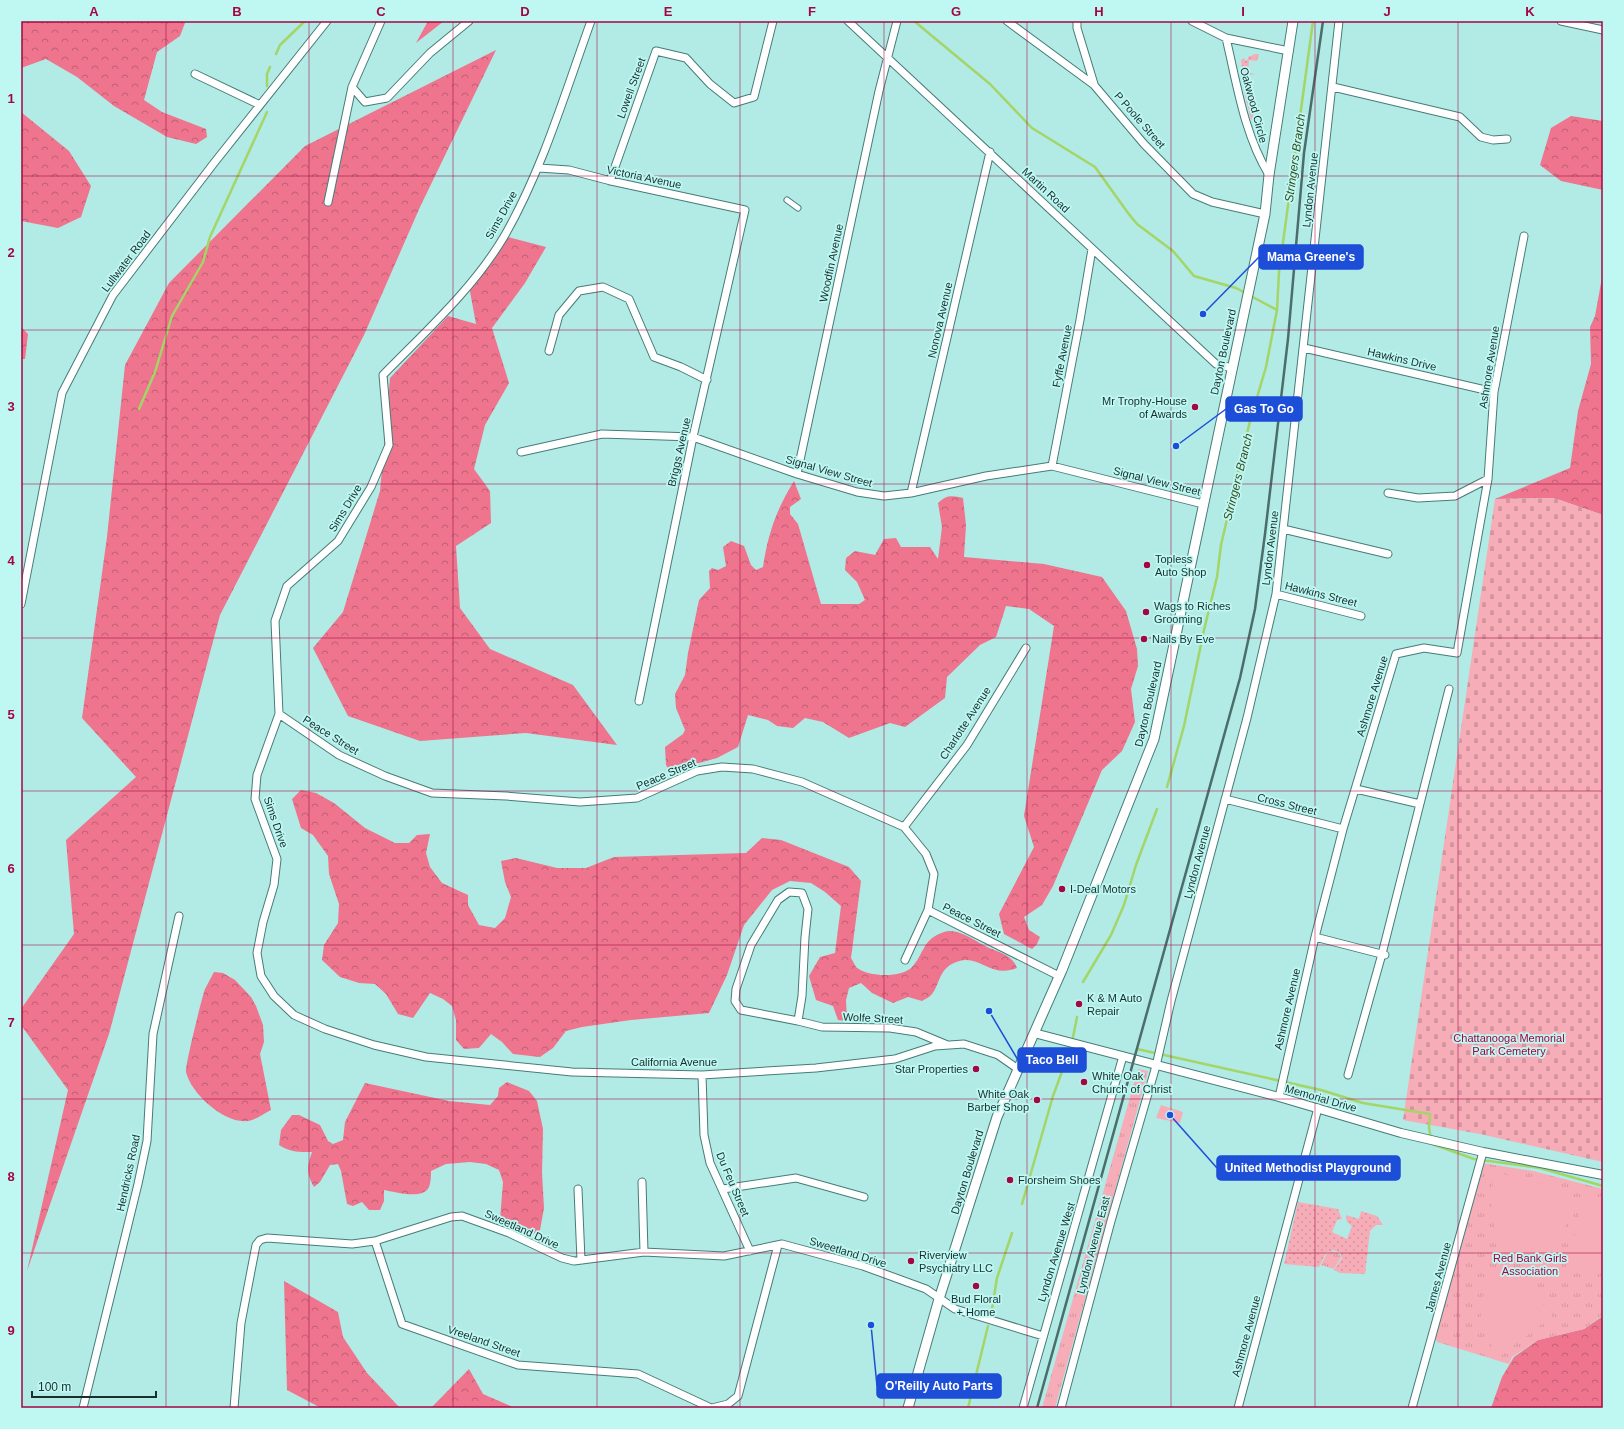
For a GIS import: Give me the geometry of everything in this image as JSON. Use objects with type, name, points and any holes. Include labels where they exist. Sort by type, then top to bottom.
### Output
[{"type":"main road","name":"Dayton Boulevard","points":[[908,1408],[940,1299],[997,1117],[1059,976],[1154,739],[1265,214],[1269,175],[1293,21]]},
{"type":"street","name":"Lullwater Road","points":[[21,604],[23,583],[62,393],[113,295],[327,21]]},
{"type":"street","points":[[328,202],[352,88],[381,21]]},
{"type":"street","points":[[352,88],[365,102],[387,98],[430,53],[469,21]]},
{"type":"street","name":"Sims Drive","points":[[324,1029],[294,1015],[274,996],[261,976],[257,953],[263,922],[274,885],[277,859],[255,799],[257,775],[279,714],[275,621],[287,586],[338,541],[371,487],[389,445],[384,375],[469,286],[504,236],[539,168],[591,21]]},
{"type":"street","name":"Lowell Street","points":[[610,181],[656,52],[686,58],[710,84],[734,103],[754,97],[773,21]]},
{"type":"street","name":"Martin Road","points":[[848,21],[1216,364],[1232,368]]},
{"type":"street","name":"Woodfin Avenue","points":[[797,474],[887,56],[897,21]]},
{"type":"street","name":"P Poole Street","points":[[1007,21],[1094,85],[1144,144],[1193,194],[1212,202],[1265,214]]},
{"type":"street","points":[[1077,21],[1077,28],[1094,85]]},
{"type":"street","points":[[1192,21],[1226,38],[1289,51]]},
{"type":"street","name":"Lyndon Avenue","points":[[1156,1066],[1171,1001],[1247,718],[1276,594],[1324,158],[1334,87],[1340,21]]},
{"type":"street","points":[[1561,21],[1603,30]]},
{"type":"street","name":"Oakwood Circle","points":[[1226,38],[1248,129],[1257,156],[1269,175]]},
{"type":"street","points":[[195,74],[260,105]]},
{"type":"street","points":[[1334,87],[1460,117],[1481,136],[1493,140],[1506,139]]},
{"type":"street","name":"Nonova Avenue","points":[[911,493],[990,152]]},
{"type":"street","name":"Victoria Avenue","points":[[539,168],[568,170],[610,181],[745,210]]},
{"type":"street","points":[[787,200],[798,208]]},
{"type":"street","name":"Briggs Avenue","points":[[639,701],[693,437],[745,210]]},
{"type":"street","name":"Ashmore Avenue","points":[[1279,1097],[1315,937],[1344,829],[1396,654],[1424,648],[1458,653],[1488,479],[1494,392],[1524,236]]},
{"type":"street","name":"Fyffe Avenue","points":[[1052,466],[1092,249]]},
{"type":"street","points":[[550,351],[560,315],[579,291],[603,287],[629,299],[654,357],[681,367],[707,380]]},
{"type":"street","name":"Hawkins Drive","points":[[1304,348],[1494,392]]},
{"type":"street","name":"Signal View Street","points":[[520,452],[602,434],[693,437],[797,474],[857,492],[884,496],[911,493],[986,476],[1052,466],[1204,504]]},
{"type":"street","points":[[1388,493],[1418,498],[1455,496],[1488,479]]},
{"type":"street","points":[[1283,529],[1388,554]]},
{"type":"street","name":"Hawkins Street","points":[[1276,594],[1361,616]]},
{"type":"street","name":"Charlotte Avenue","points":[[904,827],[967,745],[1026,648]]},
{"type":"street","points":[[1348,1075],[1383,955],[1449,689]]},
{"type":"street","name":"Peace Street","points":[[279,714],[339,755],[385,776],[432,793],[506,796],[580,802],[637,798],[697,771],[722,767],[753,769],[802,782],[904,827],[926,854],[934,874],[928,910],[1059,976]]},
{"type":"street","points":[[1356,789],[1420,804]]},
{"type":"street","name":"Cross Street","points":[[1225,800],[1344,829]]},
{"type":"street","name":"Wolfe Street","points":[[798,1021],[802,996],[808,909],[802,893],[789,892],[778,900],[751,945],[736,989],[735,1001],[741,1010],[822,1027],[890,1028],[916,1032],[946,1044]]},
{"type":"street","points":[[905,960],[928,910]]},
{"type":"street","name":"Hendricks Road","points":[[82,1408],[138,1184],[147,1141],[153,1034],[179,916]]},
{"type":"street","points":[[1315,937],[1383,955]]},
{"type":"street","name":"California Avenue","points":[[324,1029],[374,1045],[426,1057],[572,1072],[702,1075],[853,1065],[895,1059],[946,1044],[964,1044],[984,1049],[998,1055],[1018,1068]]},
{"type":"street","name":"Memorial Drive","points":[[1034,1033],[1279,1097],[1401,1133],[1482,1152],[1603,1175]]},
{"type":"street","name":"Lyndon Avenue West","points":[[1023,1408],[1042,1336],[1087,1188],[1123,1056]]},
{"type":"street","name":"Lyndon Avenue East","points":[[1061,1408],[1111,1221],[1156,1066]]},
{"type":"street","name":"Du Feu Street","points":[[702,1075],[704,1135],[710,1163],[750,1252]]},
{"type":"street","name":"Ashmore Avenue","points":[[1238,1408],[1318,1108]]},
{"type":"street","name":"James Avenue","points":[[1412,1408],[1446,1292],[1482,1152]]},
{"type":"street","points":[[723,1189],[796,1178],[864,1197]]},
{"type":"street","points":[[642,1182],[644,1252]]},
{"type":"street","points":[[578,1189],[581,1260]]},
{"type":"street","name":"Sweetland Drive","points":[[234,1408],[241,1323],[256,1245],[260,1240],[267,1238],[352,1244],[375,1242],[451,1217],[462,1216],[509,1233],[562,1258],[574,1261],[644,1252],[724,1256],[750,1252],[782,1244],[858,1265],[926,1289],[955,1308],[1042,1336]]},
{"type":"street","name":"Vreeland Street","points":[[375,1242],[402,1324],[518,1366],[638,1374],[712,1408],[728,1404],[738,1396],[778,1245]]},
{"type":"green space","points":[[21,21],[183,21],[185,23],[180,36],[157,52],[144,100],[162,112],[206,129],[207,137],[196,144],[167,137],[114,106],[77,77],[46,59],[21,68]]},
{"type":"green space","points":[[428,21],[444,21],[416,43]]},
{"type":"green space","points":[[496,50],[420,207],[364,335],[220,615],[109,1034],[27,1271],[68,1090],[21,1025],[21,1009],[74,934],[66,840],[136,777],[82,718],[107,537],[125,365],[169,283],[305,146]]},
{"type":"green space","points":[[1259,54],[1257,61],[1249,60],[1248,72],[1256,75],[1248,74],[1247,77],[1250,78],[1248,95],[1253,96],[1252,100],[1249,101],[1250,107],[1253,107],[1253,119],[1251,120],[1245,95],[1243,73],[1246,72],[1245,69],[1242,68],[1241,60],[1244,58],[1246,61],[1248,57]]},
{"type":"green space","points":[[21,112],[69,151],[91,186],[81,217],[58,228],[21,221]]},
{"type":"green space","points":[[1571,116],[1603,121],[1603,190],[1561,181],[1540,165],[1551,128]]},
{"type":"green space","points":[[504,236],[546,247],[525,283],[492,328],[509,383],[485,425],[474,469],[490,491],[491,523],[456,546],[460,608],[490,649],[573,685],[617,745],[526,733],[420,741],[348,716],[313,648],[343,612],[380,491],[390,378],[448,316],[476,324],[469,286]]},
{"type":"green space","points":[[1603,272],[1603,515],[1554,498],[1495,499],[1570,468],[1578,411],[1591,364],[1590,327],[1595,316]]},
{"type":"green space","points":[[21,327],[28,334],[25,359],[21,359]]},
{"type":"green space","points":[[794,481],[801,499],[790,507],[790,514],[798,524],[821,604],[859,604],[865,600],[857,582],[845,570],[846,558],[855,551],[875,555],[884,539],[896,538],[901,547],[930,547],[938,559],[942,527],[938,503],[944,498],[956,496],[963,498],[966,525],[964,557],[1044,564],[1102,577],[1126,611],[1137,649],[1138,666],[1131,689],[1135,722],[1122,751],[1102,770],[1053,886],[1042,905],[1024,917],[1029,930],[1040,937],[1037,944],[1032,949],[1004,934],[999,914],[1034,847],[1024,816],[1054,626],[1029,609],[1006,606],[996,637],[980,645],[947,677],[945,698],[905,727],[890,723],[849,738],[823,722],[805,718],[793,728],[777,726],[768,720],[748,715],[738,747],[717,758],[670,771],[666,765],[665,747],[683,734],[685,730],[676,708],[675,694],[685,675],[699,600],[710,588],[709,571],[712,568],[718,570],[726,566],[723,547],[731,541],[744,546],[751,565],[756,570],[763,567],[770,533],[782,502]]},
{"type":"green space","name":"Chattanooga Memorial Park Cemetery","points":[[1554,498],[1603,515],[1603,1162],[1480,1134],[1403,1120],[1495,499]]},
{"type":"green space","points":[[301,790],[316,793],[334,803],[365,828],[395,843],[409,843],[417,835],[430,834],[426,853],[430,867],[442,883],[468,895],[468,905],[479,925],[495,928],[505,918],[511,897],[505,882],[501,861],[516,858],[557,868],[586,868],[614,857],[746,853],[762,838],[781,840],[849,867],[861,881],[851,958],[857,968],[862,971],[877,975],[893,975],[907,971],[916,962],[932,938],[949,931],[961,933],[1006,955],[1012,960],[1017,968],[1007,971],[998,970],[968,960],[960,961],[946,968],[932,994],[922,1001],[908,997],[893,1003],[872,993],[861,983],[849,988],[846,1000],[847,1021],[838,1020],[833,1006],[816,1000],[809,976],[820,957],[835,953],[841,906],[825,892],[811,883],[790,881],[772,890],[744,925],[727,975],[709,1013],[631,1020],[582,1027],[566,1031],[553,1048],[540,1057],[513,1054],[502,1042],[491,1034],[479,1048],[464,1049],[456,1040],[456,1020],[452,1006],[443,999],[430,993],[413,1018],[398,1014],[386,994],[375,984],[359,983],[340,977],[322,960],[324,945],[338,923],[339,904],[329,874],[328,856],[313,835],[301,828],[292,799]]},
{"type":"green space","points":[[214,972],[223,973],[235,980],[251,997],[263,1025],[264,1042],[260,1054],[271,1110],[252,1120],[242,1121],[232,1119],[212,1107],[195,1090],[189,1081],[186,1072],[203,995]]},
{"type":"green space","points":[[1138,1069],[1148,1071],[1055,1408],[1042,1408]]},
{"type":"green space","points":[[507,1082],[529,1091],[537,1101],[543,1129],[542,1173],[544,1208],[540,1230],[533,1234],[500,1220],[503,1182],[499,1170],[486,1164],[470,1162],[446,1164],[431,1171],[430,1185],[426,1191],[408,1194],[384,1190],[384,1201],[380,1210],[369,1210],[362,1202],[353,1206],[347,1204],[341,1171],[338,1164],[330,1165],[320,1182],[314,1187],[308,1170],[312,1152],[298,1152],[279,1145],[281,1130],[292,1115],[299,1115],[320,1125],[328,1141],[333,1144],[343,1140],[345,1122],[365,1083],[449,1101],[490,1105],[498,1096],[499,1088]]},
{"type":"green space","points":[[1161,1105],[1183,1112],[1180,1123],[1156,1118]]},
{"type":"green space","name":"Red Bank Girls Association","points":[[1482,1163],[1533,1171],[1603,1189],[1603,1315],[1584,1329],[1538,1340],[1512,1357],[1509,1364],[1437,1342],[1435,1337]]},
{"type":"green space","points":[[1495,1172],[1570,1191],[1574,1197],[1552,1270],[1537,1268],[1530,1265],[1516,1255],[1499,1236],[1493,1221],[1491,1208]]},
{"type":"green space","points":[[1584,1196],[1603,1202],[1603,1269],[1582,1273],[1565,1273]]},
{"type":"green space","points":[[1298,1202],[1338,1209],[1342,1219],[1337,1220],[1332,1232],[1347,1239],[1352,1226],[1347,1222],[1346,1215],[1359,1219],[1361,1211],[1377,1216],[1383,1225],[1376,1225],[1370,1231],[1365,1274],[1340,1273],[1334,1270],[1342,1258],[1340,1253],[1333,1250],[1326,1253],[1319,1267],[1284,1264]]},
{"type":"green space","points":[[1331,1251],[1338,1253],[1341,1257],[1334,1269],[1321,1265],[1327,1253]]},
{"type":"green space","points":[[1505,1267],[1549,1310],[1552,1316],[1499,1357],[1484,1332],[1481,1304],[1488,1285]]},
{"type":"green space","points":[[284,1281],[338,1312],[343,1337],[367,1373],[400,1408],[321,1408],[287,1390]]},
{"type":"green space","points":[[1603,1316],[1603,1408],[1491,1408],[1502,1377],[1514,1357],[1538,1340],[1584,1329]]},
{"type":"green space","points":[[469,1369],[483,1394],[515,1408],[431,1408]]},
{"type":"waterway","points":[[276,54],[280,45],[305,21]]},
{"type":"waterway","points":[[914,21],[990,84],[1032,128],[1095,167],[1137,224],[1173,251],[1194,276],[1236,288],[1277,310]]},
{"type":"waterway","name":"Stringers Branch","points":[[1167,787],[1184,726],[1204,630],[1217,577],[1221,545],[1250,421],[1266,367],[1277,310],[1279,272],[1313,21]]},
{"type":"waterway","points":[[267,86],[267,74],[270,67]]},
{"type":"waterway","points":[[139,409],[155,372],[172,316],[203,262],[210,237],[267,112]]},
{"type":"waterway","name":"Stringers Branch","points":[[1083,982],[1111,935],[1124,905],[1136,865],[1157,809]]},
{"type":"waterway","name":"Stringers Branch","points":[[1022,1204],[1053,1096],[1071,1047],[1077,1017]]},
{"type":"waterway","points":[[1137,1049],[1321,1090],[1363,1103],[1430,1114],[1429,1128],[1432,1144],[1474,1159],[1540,1168],[1603,1186]]},
{"type":"waterway","name":"Stringers Branch","points":[[991,1315],[997,1278],[1012,1233]]},
{"type":"waterway","name":"Stringers Branch","points":[[968,1408],[988,1326]]},
{"type":"railway","points":[[1037,1408],[1240,678],[1255,609],[1288,339],[1304,153],[1323,21]]},
{"type":"place","name":"Mama Greene's","points":[[1203,314]]},
{"type":"place","name":"Mr Trophy-House of Awards","points":[[1195,407]]},
{"type":"place","name":"Gas To Go","points":[[1176,446]]},
{"type":"place","name":"Topless Auto Shop","points":[[1147,565]]},
{"type":"place","name":"Wags to Riches Grooming","points":[[1146,612]]},
{"type":"place","name":"Nails By Eve","points":[[1144,639]]},
{"type":"place","name":"I-Deal Motors","points":[[1062,889]]},
{"type":"place","name":"K & M Auto Repair","points":[[1079,1004]]},
{"type":"place","name":"Taco Bell","points":[[989,1011]]},
{"type":"place","name":"Star Properties","points":[[976,1069]]},
{"type":"place","name":"White Oak Church of Christ","points":[[1084,1082]]},
{"type":"place","name":"White Oak Barber Shop","points":[[1037,1100]]},
{"type":"place","name":"United Methodist Playground","points":[[1170,1115]]},
{"type":"place","name":"Florsheim Shoes","points":[[1010,1180]]},
{"type":"place","name":"Riverview Psychiatry LLC","points":[[911,1261]]},
{"type":"place","name":"Bud Floral + Home","points":[[976,1286]]},
{"type":"place","name":"O'Reilly Auto Parts","points":[[871,1325]]}]
